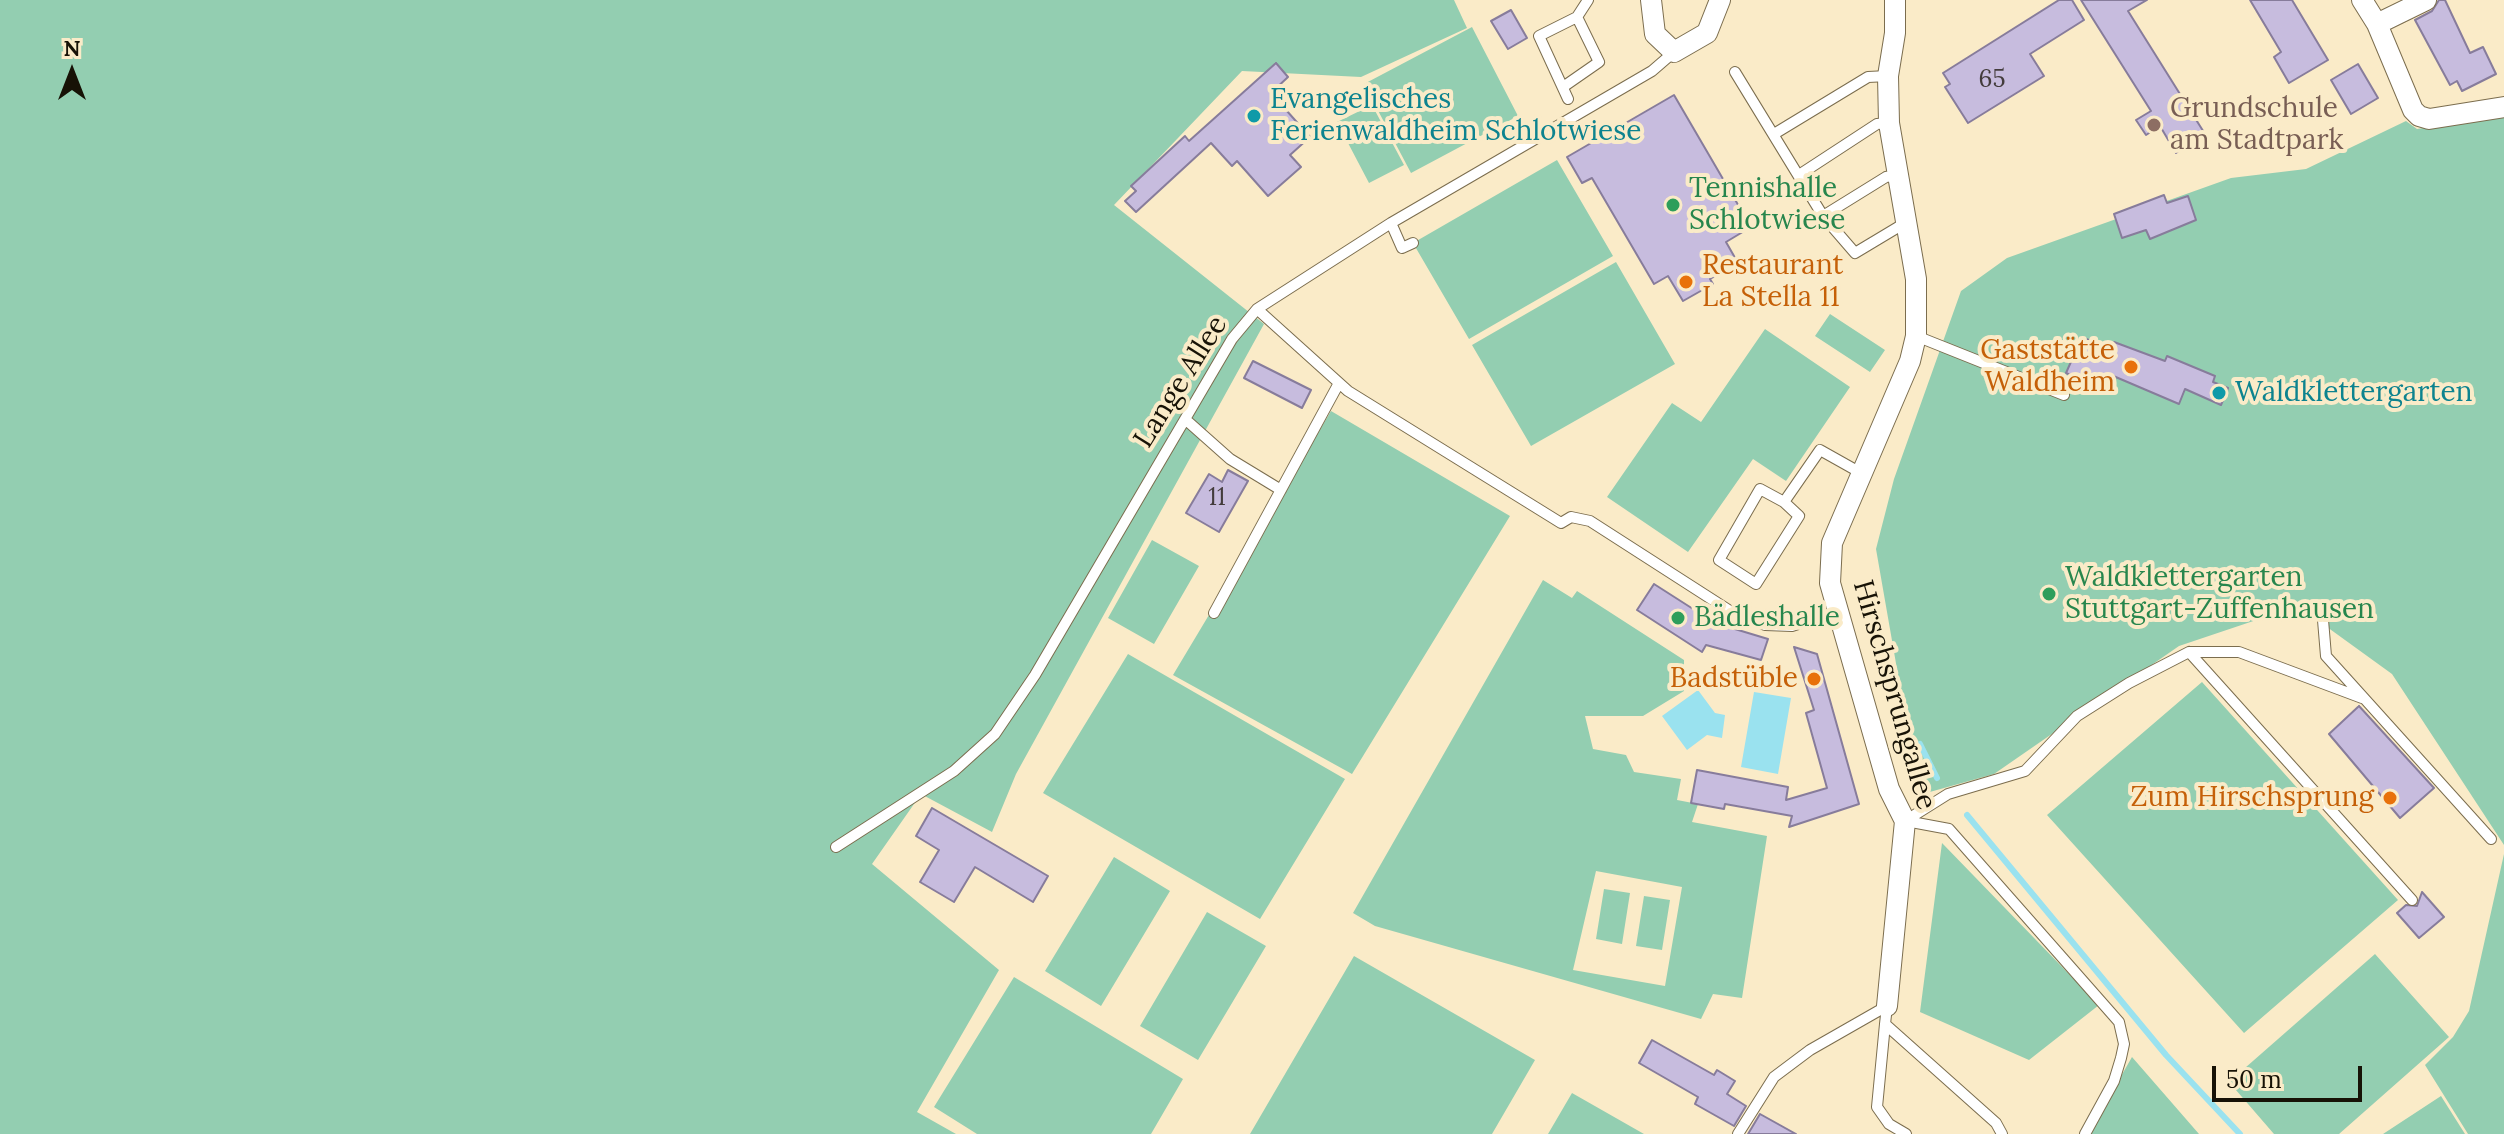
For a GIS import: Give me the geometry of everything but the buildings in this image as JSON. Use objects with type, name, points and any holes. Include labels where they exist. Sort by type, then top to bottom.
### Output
[{"type":"street","points":[[1651,0],[1655,34],[1674,52],[1707,33],[1720,0]]},
{"type":"street","name":"Hirschsprungallee","points":[[1886,1015],[1905,821],[1889,789],[1835,612],[1830,583],[1832,543],[1910,361],[1916,336],[1919,303],[1889,123],[1888,76],[1895,33],[1895,0]]},
{"type":"street","points":[[2362,0],[2377,24],[2413,110],[2429,119],[2504,107]]},
{"type":"street","points":[[2377,24],[2426,0]]},
{"type":"lane","points":[[1568,99],[1539,36],[1577,17],[1588,0]]},
{"type":"lane","points":[[1563,87],[1599,62],[1577,17]]},
{"type":"lane","name":"Lange Allee","points":[[836,847],[954,771],[995,734],[1035,675],[1232,339],[1257,309],[1391,223],[1652,71],[1674,52]]},
{"type":"lane","points":[[1735,72],[1823,216],[1855,253],[1905,223]]},
{"type":"lane","points":[[1774,134],[1868,77],[1888,76]]},
{"type":"lane","points":[[1799,175],[1877,124],[1889,123]]},
{"type":"lane","points":[[1823,216],[1886,177],[1897,175]]},
{"type":"lane","points":[[1391,223],[1402,248],[1413,243]]},
{"type":"lane","points":[[1257,309],[1339,383],[1561,523],[1571,517],[1590,521],[1730,611],[1765,625],[1792,626],[1835,612]]},
{"type":"lane","points":[[1916,336],[2064,395]]},
{"type":"lane","points":[[1214,613],[1339,383]]},
{"type":"lane","points":[[1185,419],[1230,459],[1281,490]]},
{"type":"lane","points":[[1784,502],[1820,450],[1861,473]]},
{"type":"lane","points":[[1760,489],[1784,502],[1799,516],[1756,584],[1719,560],[1760,489]]},
{"type":"lane","points":[[2323,620],[2326,656],[2491,839]]},
{"type":"lane","points":[[1905,821],[1948,794],[2025,771],[2077,716],[2129,683],[2189,652],[2239,652],[2364,699]]},
{"type":"lane","points":[[2189,652],[2412,900]]},
{"type":"lane","points":[[1905,821],[1949,829],[2119,1022],[2124,1044],[2114,1081],[2085,1134]]},
{"type":"lane","points":[[1886,1015],[1877,1107],[1889,1124],[1906,1134]]},
{"type":"lane","points":[[1738,1134],[1774,1077],[1810,1050],[1886,1015]]},
{"type":"lane","points":[[1886,1015],[1996,1123],[2002,1134]]},
{"type":"green space","points":[[0,0],[1454,0],[1467,28],[1361,77],[1242,71],[1114,205],[1264,324],[1016,774],[992,832],[921,794],[872,864],[999,970],[917,1112],[956,1134],[0,1134]]},
{"type":"green space","points":[[1472,27],[1518,116],[1411,173],[1364,84]]},
{"type":"green space","points":[[1372,105],[1404,165],[1369,183],[1337,122]]},
{"type":"green space","points":[[2504,115],[2504,845],[2392,674],[2298,606],[2179,646],[1994,774],[1919,795],[1876,549],[1894,479],[1961,291],[2007,258],[2231,178],[2306,169],[2406,121],[2417,129]]},
{"type":"green space","points":[[1557,160],[1613,256],[1469,339],[1413,243]]},
{"type":"green space","points":[[1616,262],[1675,364],[1531,446],[1472,345]]},
{"type":"green space","points":[[1830,314],[1885,350],[1870,372],[1815,336]]},
{"type":"green space","points":[[1765,329],[1850,387],[1786,481],[1753,459],[1688,552],[1607,497],[1672,403],[1701,422]]},
{"type":"green space","points":[[1331,411],[1510,516],[1352,774],[1173,675]]},
{"type":"green space","points":[[1152,540],[1199,566],[1154,644],[1108,618]]},
{"type":"green space","points":[[1543,580],[1572,598],[1577,591],[1684,660],[1684,691],[1643,716],[1585,716],[1593,749],[1626,755],[1634,772],[1681,779],[1677,800],[1698,804],[1692,822],[1767,836],[1742,998],[1713,994],[1701,1019],[1375,926],[1353,913]],"holes":[[[1596,871],[1682,887],[1665,986],[1573,970]]]},
{"type":"green space","points":[[1128,654],[1345,779],[1260,919],[1043,793]]},
{"type":"green space","points":[[2202,682],[2398,900],[2244,1033],[2047,815]]},
{"type":"green space","points":[[1942,843],[2099,1005],[2029,1060],[1920,1012]]},
{"type":"green space","points":[[2504,854],[2504,1134],[2468,1134],[2425,1065],[2453,1037],[2469,1011]]},
{"type":"green space","points":[[1114,857],[1170,891],[1101,1006],[1045,971]]},
{"type":"green space","points":[[1604,889],[1630,893],[1622,944],[1596,939]]},
{"type":"green space","points":[[1644,896],[1670,900],[1662,950],[1636,946]]},
{"type":"green space","points":[[1207,912],[1266,946],[1198,1060],[1140,1026]]},
{"type":"green space","points":[[2375,954],[2449,1037],[2339,1134],[2274,1134],[2229,1082]]},
{"type":"green space","points":[[1354,956],[1535,1060],[1492,1134],[1250,1134]]},
{"type":"green space","points":[[1014,977],[1183,1079],[1151,1134],[977,1134],[934,1107]]},
{"type":"green space","points":[[2132,1057],[2199,1134],[2088,1134]]},
{"type":"green space","points":[[1572,1093],[1644,1134],[1548,1134]]},
{"type":"green space","points":[[2441,1096],[2465,1134],[2383,1134]]},
{"type":"water","points":[[1698,690],[1715,713],[1725,715],[1722,738],[1707,735],[1687,750],[1662,716]]},
{"type":"water","points":[[1754,692],[1791,698],[1778,774],[1741,767]]},
{"type":"waterway","points":[[1920,744],[1937,778]]},
{"type":"waterway","points":[[1967,815],[2166,1055],[2240,1134]]},
{"type":"place","name":"Evangelisches Ferienwaldheim Schlotwiese","points":[[1254,116]]},
{"type":"place","name":"Grundschule am Stadtpark","points":[[2154,125]]},
{"type":"place","name":"Tennishalle Schlotwiese","points":[[1673,205]]},
{"type":"place","name":"Restaurant La Stella 11","points":[[1686,282]]},
{"type":"place","name":"Gaststätte Waldheim","points":[[2131,367]]},
{"type":"place","name":"Waldklettergarten","points":[[2219,393]]},
{"type":"place","name":"Waldklettergarten Stuttgart-Zuffenhausen","points":[[2049,594]]},
{"type":"place","name":"Bädleshalle","points":[[1678,618]]},
{"type":"place","name":"Badstüble","points":[[1814,679]]},
{"type":"place","name":"Zum Hirschsprung","points":[[2390,798]]}]
